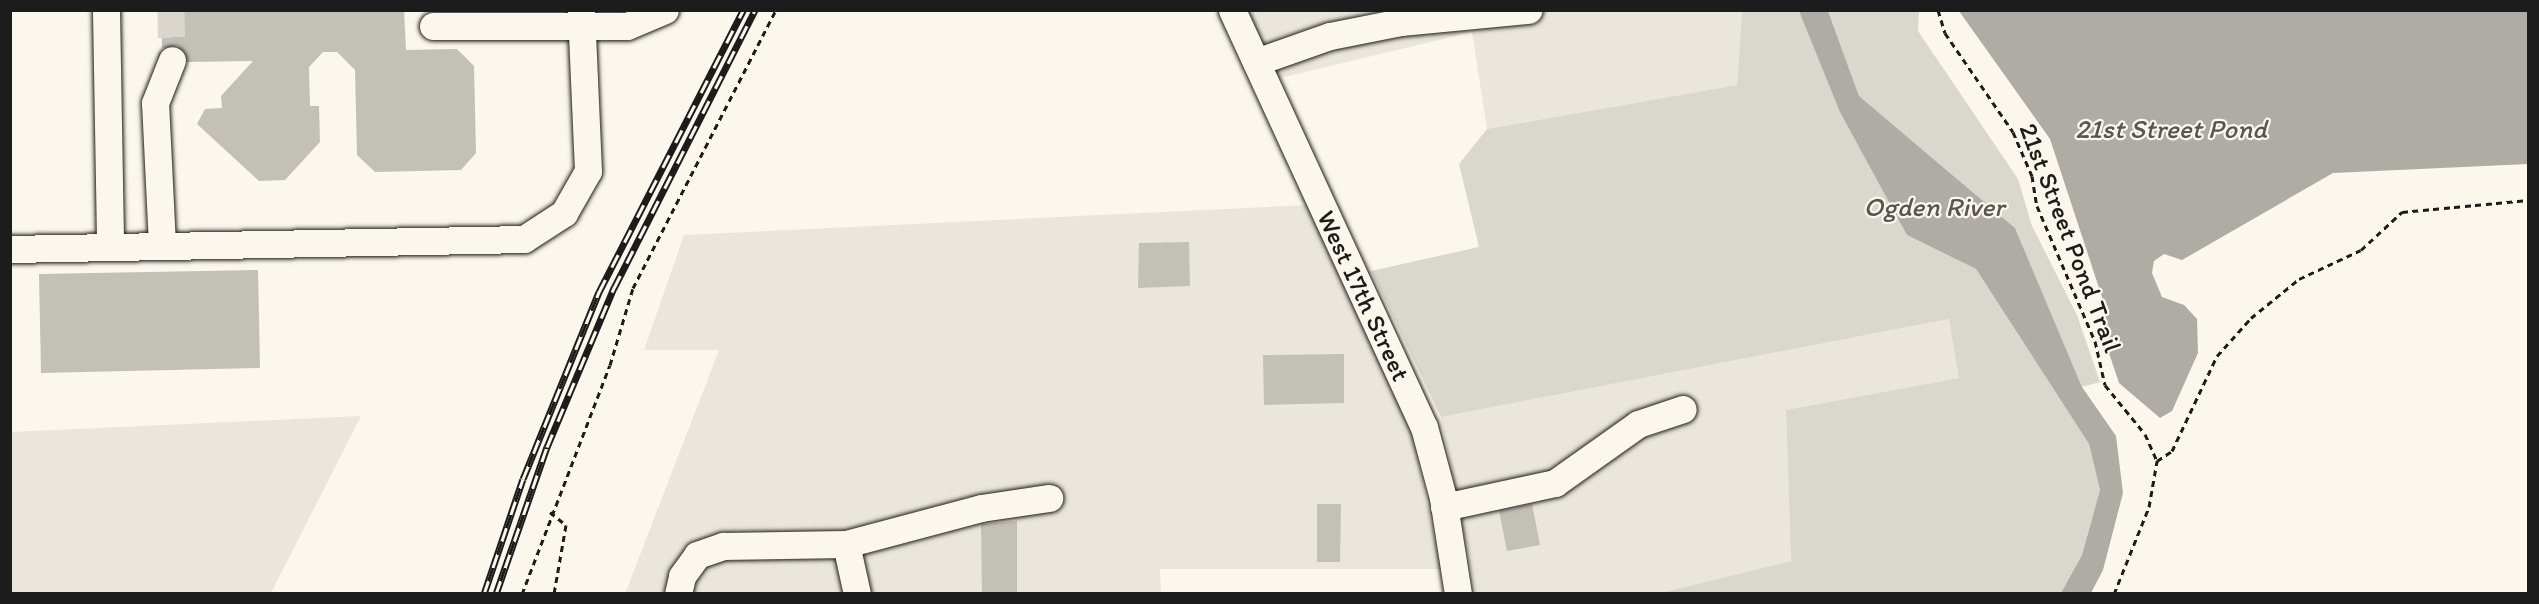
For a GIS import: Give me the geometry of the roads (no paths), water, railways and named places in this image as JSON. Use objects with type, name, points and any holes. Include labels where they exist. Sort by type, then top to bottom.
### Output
[{"type":"street","points":[[106,10],[110,246]]},
{"type":"street","points":[[433,26],[581,18],[627,26],[665,10]]},
{"type":"street","name":"West 17th Street","points":[[1232,10],[1424,427],[1444,507],[1458,594]]},
{"type":"street","points":[[1256,62],[1330,36],[1401,22],[1528,10]]},
{"type":"street","points":[[10,249],[524,239],[564,213],[588,171],[581,18]]},
{"type":"street","points":[[162,245],[155,103],[172,60]]},
{"type":"street","points":[[1444,507],[1555,483],[1638,424],[1683,409]]},
{"type":"street","points":[[678,594],[682,576],[697,555],[723,546],[846,544],[981,508],[1049,498]]},
{"type":"street","points":[[846,544],[857,594]]},
{"type":"water","name":"Ogden River","points":[[1799,11],[1828,11],[1859,96],[2015,228],[2082,387],[2116,436],[2123,493],[2103,570],[2091,593],[2061,593],[2082,555],[2100,490],[2089,444],[1976,269],[1907,235],[1840,112]]},
{"type":"water","name":"21st Street Pond","points":[[1959,11],[2528,11],[2528,164],[2333,173],[2182,260],[2164,254],[2154,261],[2152,273],[2162,297],[2184,305],[2197,319],[2198,353],[2172,411],[2160,418],[2119,383],[2103,335],[2103,300],[2050,139]]},
{"type":"tunnel","points":[[171,10],[172,60]]},
{"type":"railway","points":[[484,594],[523,479],[599,292],[743,10]]},
{"type":"railway","points":[[496,594],[547,447],[614,288],[755,10]]}]
